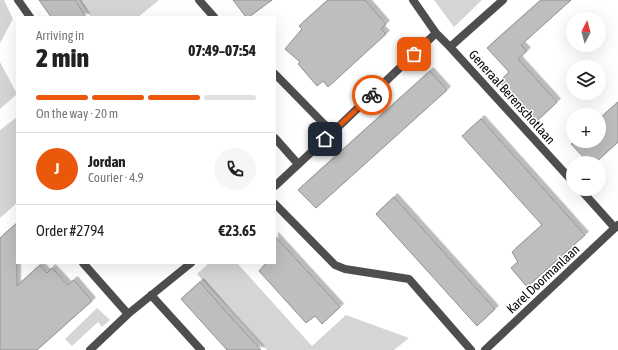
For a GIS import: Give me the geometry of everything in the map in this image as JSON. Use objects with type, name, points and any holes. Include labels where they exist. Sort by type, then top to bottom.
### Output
[{"type":"street","points":[[18,0],[29,16]]},
{"type":"street","points":[[199,0],[213,16]]},
{"type":"street","name":"Generaal Berenschotlaan","points":[[413,0],[436,33],[566,174]]},
{"type":"street","name":"Generaal Berenschotlaan","points":[[450,47],[503,0]]},
{"type":"street","points":[[276,185],[436,33]]},
{"type":"street","points":[[276,75],[324,124],[334,131]]},
{"type":"street","points":[[276,139],[298,164]]},
{"type":"street","points":[[587,196],[617,228]]},
{"type":"street","points":[[276,205],[335,265],[345,269],[408,279],[471,350]]},
{"type":"street","name":"Karel Doormanlaan","points":[[485,350],[617,228]]},
{"type":"street","points":[[84,264],[128,314]]},
{"type":"street","points":[[90,350],[128,314],[190,264]]},
{"type":"street","points":[[151,295],[202,350]]},
{"type":"shaded area","points":[[0,0],[4,0],[13,19],[0,43]]},
{"type":"shaded area","points":[[79,0],[159,0],[139,16],[90,16]]},
{"type":"shaded area","points":[[434,0],[482,0],[454,27]]},
{"type":"shaded area","points":[[0,62],[16,92],[16,95],[0,109]]},
{"type":"shaded area","points":[[16,118],[16,204],[0,218],[0,130]]},
{"type":"shaded area","points":[[208,264],[238,264],[312,346],[346,315],[409,338],[394,350],[267,350],[197,274]]},
{"type":"shaded area","points":[[97,308],[110,320],[102,327],[98,322],[72,346],[65,339]]},
{"type":"building","points":[[39,0],[75,0],[85,16],[50,16]]},
{"type":"building","points":[[233,0],[272,0],[250,16],[245,16]]},
{"type":"building","points":[[328,0],[365,0],[386,24],[381,29],[386,34],[328,87],[323,81],[317,86],[298,64],[300,62],[285,49],[302,29],[299,26]]},
{"type":"building","points":[[541,0],[571,0],[521,45],[527,51],[518,59],[557,102],[536,122],[499,82],[509,72],[487,48]]},
{"type":"building","points":[[430,71],[447,90],[316,208],[298,190]]},
{"type":"building","points":[[618,102],[618,142],[603,156],[582,156],[575,148],[606,148],[606,113]]},
{"type":"building","points":[[481,119],[585,235],[527,287],[511,268],[518,262],[512,252],[542,225],[462,136]]},
{"type":"building","points":[[394,197],[495,309],[477,326],[376,214]]},
{"type":"building","points":[[16,224],[17,286],[40,265],[47,273],[52,268],[68,285],[74,280],[92,301],[37,350],[0,350],[0,238]]},
{"type":"building","points":[[276,237],[340,307],[322,324],[315,316],[306,323],[259,271],[265,264],[276,264]]},
{"type":"building","points":[[200,282],[261,350],[227,350],[181,299]]},
{"type":"way so far","points":[[372,95],[414,54]]},
{"type":"route","points":[[325,139],[372,95]]}]
